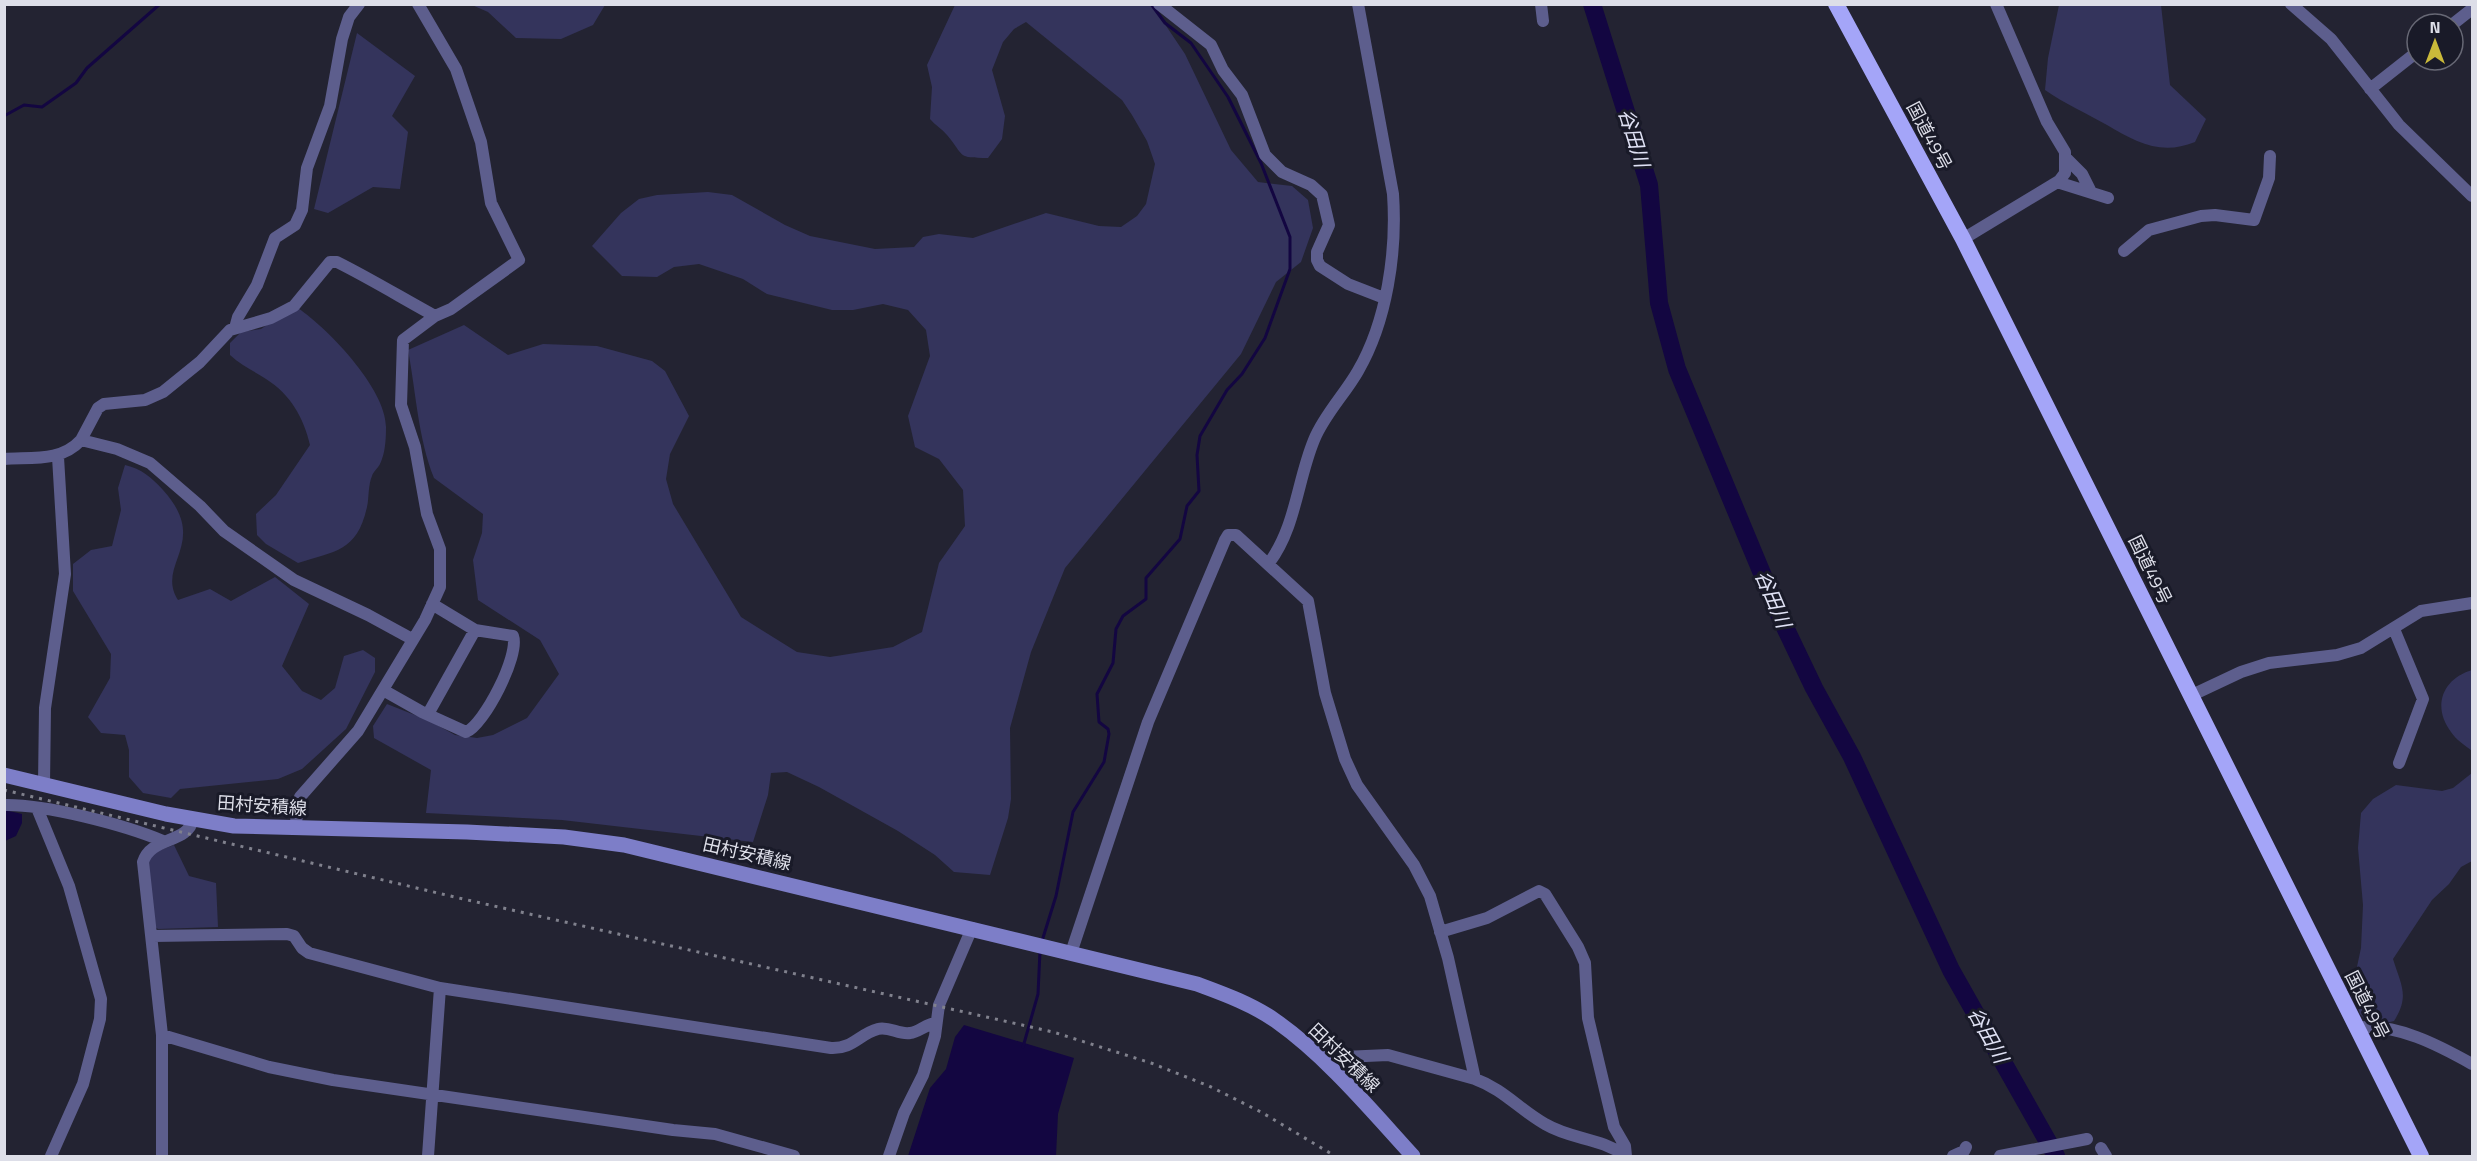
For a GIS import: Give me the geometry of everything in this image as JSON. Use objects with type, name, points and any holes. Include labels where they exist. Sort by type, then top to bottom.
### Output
[{"type":"highway","name":"国道49号","points":[[1836,4],[1963,239],[2421,1156]]},
{"type":"main road","name":"田村安積線","points":[[4,775],[193,819],[258,828],[467,832],[564,837],[624,845],[1197,984],[1223,993],[1275,1020],[1321,1058],[1413,1156]]},
{"type":"street","points":[[235,328],[238,317],[257,285],[275,238],[294,225],[302,210],[307,168],[330,106],[342,39],[350,17],[359,4]]},
{"type":"street","points":[[294,828],[300,797],[358,731],[432,604],[442,575],[441,556],[427,514],[415,447],[401,405],[400,372],[403,340],[519,260],[491,203],[481,142],[460,79],[418,4]]},
{"type":"street","points":[[1159,4],[1211,45],[1223,70],[1242,95],[1265,155],[1282,172],[1311,185],[1322,195],[1329,225],[1317,252],[1320,266],[1348,284],[1384,298]]},
{"type":"street","points":[[1269,563],[1286,537],[1314,438],[1368,353],[1384,298],[1394,223],[1393,194],[1358,4]]},
{"type":"street","points":[[1541,4],[1543,21]]},
{"type":"street","points":[[1963,239],[2057,182],[2065,173],[2066,158],[2059,139],[2047,122],[1996,4]]},
{"type":"street","points":[[2292,4],[2331,39],[2399,125],[2472,195]]},
{"type":"street","points":[[2370,88],[2405,61]]},
{"type":"street","points":[[2124,251],[2148,230],[2200,216],[2215,215],[2254,220],[2269,178],[2270,156]]},
{"type":"street","points":[[2066,158],[2082,174],[2091,192]]},
{"type":"street","points":[[2057,182],[2108,198]]},
{"type":"street","points":[[4,459],[58,457],[75,447],[98,408],[104,404],[145,400],[163,392],[200,362],[235,328],[271,318],[294,306],[332,262],[376,282],[394,295],[435,316]]},
{"type":"street","points":[[81,440],[117,449],[150,463],[200,506],[224,531],[294,580],[412,639]]},
{"type":"street","points":[[44,784],[45,708],[65,574],[58,457]]},
{"type":"street","points":[[1071,953],[1148,722],[1225,540],[1228,535],[1236,535],[1308,601],[1325,693],[1346,759],[1357,785],[1423,880],[1440,932],[1475,1079]]},
{"type":"street","points":[[2190,696],[2241,672],[2269,663],[2337,655],[2361,648],[2421,611],[2472,603]]},
{"type":"street","points":[[383,690],[461,730],[472,729],[506,676],[516,644],[513,636],[475,630],[432,604]]},
{"type":"street","points":[[2394,629],[2423,699],[2399,763]]},
{"type":"street","points":[[428,714],[475,630]]},
{"type":"street","points":[[4,805],[37,808],[135,829],[163,841]]},
{"type":"street","points":[[37,808],[69,886],[101,999],[100,1019],[83,1084],[51,1156]]},
{"type":"street","points":[[162,1156],[162,1035],[143,862],[149,849],[179,836],[192,826],[193,819]]},
{"type":"street","points":[[1440,932],[1487,918],[1539,891],[1545,894],[1578,947],[1585,963],[1588,1018],[1614,1127],[1625,1146],[1626,1156]]},
{"type":"street","points":[[889,1156],[904,1113],[923,1076],[935,1036],[939,1005],[972,928]]},
{"type":"street","points":[[152,936],[286,934],[294,936],[302,948],[309,952],[440,988],[831,1048],[845,1048],[876,1030],[887,1029],[911,1033],[927,1024],[936,1023]]},
{"type":"street","points":[[428,1156],[440,988]]},
{"type":"street","points":[[2356,1028],[2369,1027],[2412,1036],[2472,1064]]},
{"type":"street","points":[[162,1035],[269,1067],[333,1080],[715,1134],[794,1156]]},
{"type":"street","points":[[1321,1058],[1388,1055],[1453,1071],[1500,1090],[1543,1123],[1575,1136],[1607,1144],[1626,1156]]},
{"type":"street","points":[[2000,1156],[2087,1139]]},
{"type":"street","points":[[1953,1156],[1966,1147]]},
{"type":"shaded area","points":[[472,5],[605,5],[593,25],[561,39],[516,38],[488,12]]},
{"type":"shaded area","points":[[955,5],[1152,5],[1185,54],[1231,150],[1258,182],[1292,186],[1308,200],[1313,228],[1301,262],[1276,282],[1241,354],[1065,568],[1031,652],[1010,728],[1011,799],[1008,818],[990,875],[954,872],[935,855],[898,831],[787,772],[771,773],[768,795],[753,842],[562,820],[426,813],[431,770],[374,738],[373,726],[387,704],[430,721],[455,735],[477,738],[493,735],[527,718],[559,674],[540,640],[478,600],[473,560],[482,533],[483,514],[434,478],[424,447],[408,350],[464,325],[508,355],[543,344],[597,346],[652,361],[665,371],[689,416],[670,454],[666,479],[673,504],[741,617],[797,652],[830,657],[893,647],[922,632],[939,563],[965,526],[963,490],[939,459],[915,447],[908,416],[930,356],[926,330],[908,310],[883,304],[853,310],[832,310],[767,294],[743,279],[699,264],[674,267],[657,277],[622,276],[592,246],[621,213],[639,199],[657,195],[708,192],[732,195],[785,225],[810,236],[875,249],[914,247],[923,237],[939,234],[973,238],[1046,213],[1099,226],[1121,227],[1137,216],[1146,204],[1155,164],[1147,141],[1122,100],[1026,22],[1014,29],[1003,42],[992,70],[1005,116],[1002,139],[988,158],[962,154],[930,119],[932,87],[927,65]]},
{"type":"shaded area","points":[[2059,5],[2161,5],[2170,85],[2206,119],[2195,142],[2171,148],[2139,142],[2045,90],[2048,58]]},
{"type":"shaded area","points":[[357,33],[415,76],[392,116],[408,132],[400,189],[373,187],[328,213],[314,209]]},
{"type":"shaded area","points":[[295,306],[338,343],[366,378],[384,412],[386,428],[383,456],[373,473],[363,522],[357,533],[343,547],[298,563],[266,544],[257,535],[256,514],[276,495],[310,445],[307,435],[300,416],[289,399],[275,385],[230,355],[230,343],[241,332],[261,329]]},
{"type":"shaded area","points":[[125,465],[150,477],[176,508],[182,524],[183,539],[173,575],[173,587],[178,600],[210,589],[231,601],[275,577],[309,604],[282,666],[302,691],[321,700],[335,688],[344,656],[363,650],[375,658],[375,672],[346,729],[302,769],[278,779],[180,789],[171,798],[143,793],[129,777],[129,750],[125,735],[101,733],[88,717],[110,678],[111,654],[73,591],[73,564],[91,550],[112,546],[121,510],[118,488]]},
{"type":"shaded area","points":[[2472,670],[2472,751],[2458,740],[2445,723],[2441,704],[2447,687],[2453,680]]},
{"type":"shaded area","points":[[2472,773],[2472,861],[2461,867],[2449,884],[2432,900],[2393,959],[2403,997],[2394,1021],[2382,1024],[2368,1022],[2360,1014],[2352,990],[2361,948],[2363,905],[2358,848],[2361,813],[2373,799],[2396,785],[2442,791],[2453,788]]},
{"type":"shaded area","points":[[5,810],[22,814],[22,823],[16,836],[5,841]]},
{"type":"shaded area","points":[[174,845],[189,876],[216,883],[218,927],[158,929],[154,926],[148,862],[155,852]]},
{"type":"shaded area","points":[[964,1025],[1074,1058],[1058,1114],[1056,1156],[908,1156],[930,1088],[946,1069],[955,1037]]},
{"type":"waterway","points":[[4,116],[24,105],[42,107],[76,83],[87,68],[160,4]]},
{"type":"waterway","points":[[1042,941],[1056,896],[1073,812],[1104,762],[1109,734],[1108,729],[1099,722],[1097,694],[1113,663],[1116,629],[1123,616],[1146,599],[1146,578],[1180,539],[1187,506],[1199,491],[1197,455],[1200,436],[1227,390],[1242,374],[1265,338],[1290,269],[1290,237],[1261,163],[1228,97],[1191,43],[1165,23],[1151,4]]},
{"type":"waterway","name":"谷田川","points":[[1592,4],[1649,185],[1659,303],[1677,369],[1781,619],[1814,688],[1852,757],[1951,970],[2056,1156]]},
{"type":"waterway","points":[[1023,1047],[1038,994],[1040,951]]},
{"type":"railway","points":[[4,790],[463,899],[1053,1032],[1151,1063],[1209,1086],[1261,1112],[1335,1156]]}]
